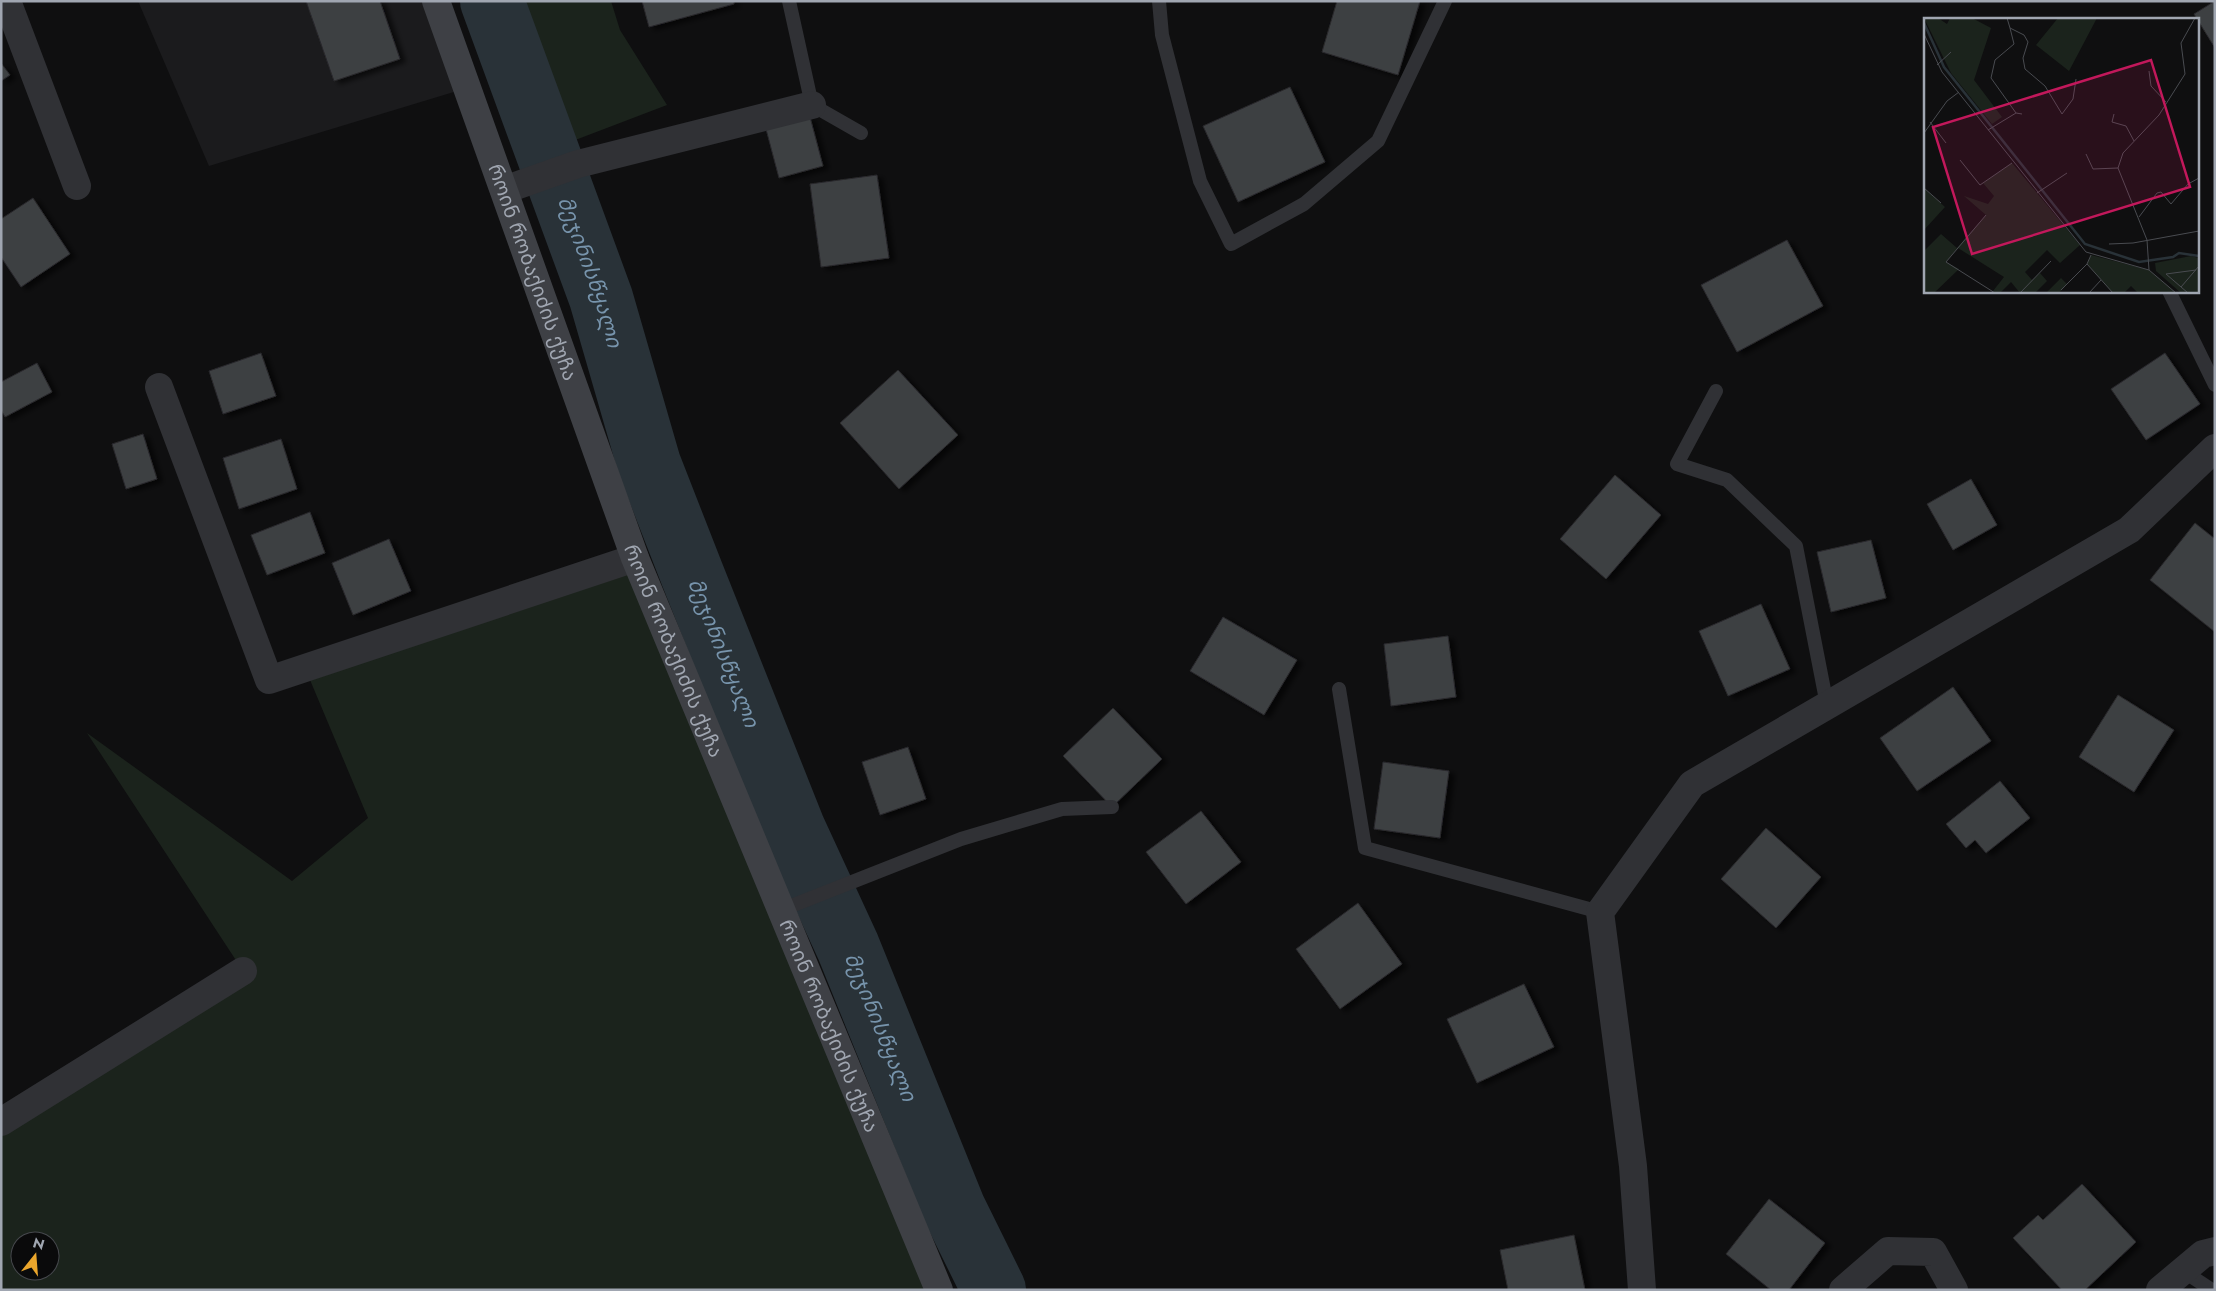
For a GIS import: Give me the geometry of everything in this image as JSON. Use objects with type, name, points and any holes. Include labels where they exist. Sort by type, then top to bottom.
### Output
[{"type":"street","points":[[7,1],[77,186]]},
{"type":"street","name":"როინ რობაქიძის ქუჩა","points":[[436,1],[514,187],[635,558],[792,906],[939,1290]]},
{"type":"street","points":[[514,187],[578,164],[812,104]]},
{"type":"street","points":[[159,387],[269,680],[635,558]]},
{"type":"street","points":[[1642,1290],[1633,1166],[1600,912],[1692,784],[2129,530],[2215,448]]},
{"type":"street","points":[[1,1122],[243,971]]},
{"type":"street","points":[[1842,1290],[1888,1251],[1933,1252],[1954,1290]]},
{"type":"street","points":[[2160,1290],[2203,1254],[2215,1251]]},
{"type":"lane","points":[[789,1],[812,104],[861,133]]},
{"type":"lane","points":[[1158,1],[1162,35],[1200,181],[1232,244],[1304,204],[1378,141],[1445,1]]},
{"type":"lane","points":[[2169,292],[2215,385]]},
{"type":"lane","points":[[1716,391],[1677,464],[1727,480],[1796,546],[1827,705]]},
{"type":"lane","points":[[1339,689],[1365,848],[1600,912]]},
{"type":"lane","points":[[792,906],[961,839],[1062,809],[1112,807]]},
{"type":"lane","points":[[2184,1271],[2212,1290]]},
{"type":"shaded area","points":[[138,1],[436,1],[467,88],[209,166]]},
{"type":"shaded area","points":[[499,1],[611,1],[620,30],[667,105],[557,147]]},
{"type":"shaded area","points":[[635,558],[939,1290],[1,1290],[1,1122],[243,971],[87,733],[292,881],[368,818],[305,668]]},
{"type":"building","points":[[306,1],[380,1],[400,59],[334,81]]},
{"type":"building","points":[[642,1],[734,1],[734,4],[649,27]]},
{"type":"building","points":[[1337,1],[1420,1],[1398,75],[1322,52]]},
{"type":"building","points":[[2215,1],[2215,48],[2198,18],[2194,14]]},
{"type":"building","points":[[1,63],[10,75],[1,81]]},
{"type":"building","points":[[1290,87],[1325,162],[1238,202],[1203,126]]},
{"type":"building","points":[[810,117],[823,166],[779,178],[766,129]]},
{"type":"building","points":[[877,175],[889,258],[821,267],[810,184]]},
{"type":"building","points":[[33,198],[70,254],[21,287],[1,257],[1,219]]},
{"type":"building","points":[[1787,240],[1823,306],[1737,352],[1701,285]]},
{"type":"building","points":[[261,353],[276,396],[223,414],[209,371]]},
{"type":"building","points":[[2165,353],[2200,404],[2146,440],[2111,389]]},
{"type":"building","points":[[37,363],[52,392],[5,417],[1,410],[1,382]]},
{"type":"building","points":[[898,370],[958,435],[899,489],[840,423]]},
{"type":"building","points":[[143,434],[157,479],[126,489],[112,444]]},
{"type":"building","points":[[281,439],[297,489],[239,509],[223,458]]},
{"type":"building","points":[[1615,475],[1661,515],[1606,579],[1560,539]]},
{"type":"building","points":[[1971,479],[1997,525],[1953,550],[1927,504]]},
{"type":"building","points":[[310,512],[325,553],[267,575],[251,535]]},
{"type":"building","points":[[2195,523],[2215,539],[2215,632],[2150,580]]},
{"type":"building","points":[[389,539],[411,591],[353,615],[332,563]]},
{"type":"building","points":[[1871,540],[1886,598],[1831,612],[1817,552]]},
{"type":"building","points":[[1761,604],[1790,669],[1728,696],[1699,631]]},
{"type":"building","points":[[1223,617],[1297,660],[1264,715],[1190,671]]},
{"type":"building","points":[[1448,636],[1456,697],[1391,706],[1384,644]]},
{"type":"building","points":[[1953,687],[1991,741],[1917,791],[1880,738]]},
{"type":"building","points":[[2118,695],[2174,730],[2134,792],[2079,757]]},
{"type":"building","points":[[1113,708],[1162,759],[1112,807],[1063,756]]},
{"type":"building","points":[[908,747],[926,799],[880,815],[862,762]]},
{"type":"building","points":[[1383,762],[1449,771],[1440,838],[1374,829]]},
{"type":"building","points":[[2000,781],[2030,818],[1986,853],[1975,840],[1966,848],[1946,824]]},
{"type":"building","points":[[1201,811],[1241,862],[1186,904],[1146,852]]},
{"type":"building","points":[[1766,828],[1821,877],[1776,928],[1721,879]]},
{"type":"building","points":[[1358,903],[1402,964],[1340,1009],[1296,949]]},
{"type":"building","points":[[1524,984],[1554,1047],[1477,1083],[1447,1019]]},
{"type":"building","points":[[2082,1184],[2136,1242],[2085,1290],[2062,1290],[2013,1238],[2038,1215],[2043,1220]]},
{"type":"building","points":[[1769,1199],[1825,1243],[1789,1290],[1771,1290],[1726,1254]]},
{"type":"building","points":[[1574,1235],[1585,1290],[1508,1290],[1500,1250]]},
{"type":"waterway","name":"მეჯინისწყალი","points":[[492,1],[601,298],[649,464],[794,830],[848,947],[954,1209],[994,1290]]}]
